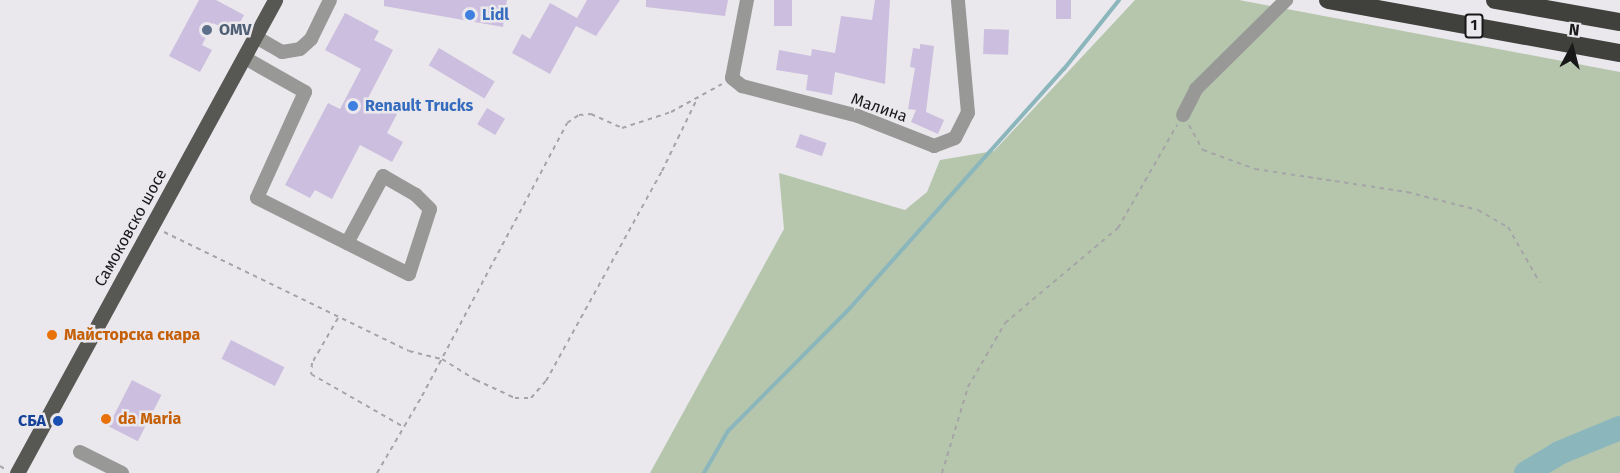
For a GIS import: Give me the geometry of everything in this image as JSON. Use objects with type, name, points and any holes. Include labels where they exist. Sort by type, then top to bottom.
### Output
[{"type":"highway","name":"1","points":[[1328,0],[1620,53]]},
{"type":"highway","name":"1","points":[[1495,0],[1620,22]]},
{"type":"main road","name":"Самоковско шосе","points":[[17,473],[275,0]]},
{"type":"street","points":[[256,37],[282,52],[300,49],[311,39],[330,0]]},
{"type":"street","points":[[732,78],[747,0]]},
{"type":"street","name":"Малина","points":[[732,78],[742,86],[858,116],[934,146],[945,144],[963,129],[968,113],[958,0]]},
{"type":"street","points":[[1183,115],[1196,89],[1286,0]]},
{"type":"street","points":[[245,58],[305,92],[256,198],[409,274],[430,209],[416,195],[383,176],[347,243]]},
{"type":"street","points":[[80,452],[96,467],[122,473]]},
{"type":"path","points":[[377,473],[442,359],[567,123],[579,115],[591,114],[622,128],[671,112],[732,78]]},
{"type":"path","points":[[153,226],[409,351],[442,359],[476,380],[515,398],[531,398],[546,381],[662,171],[698,97]]},
{"type":"path","points":[[1183,115],[1203,150],[1255,169],[1407,192],[1478,210],[1508,227],[1540,283]]},
{"type":"path","points":[[942,473],[968,387],[1005,323],[1118,228],[1183,115]]},
{"type":"path","points":[[339,317],[312,363],[311,374],[402,426]]},
{"type":"green space","points":[[1135,0],[1239,0],[1620,72],[1620,473],[650,473],[784,229],[779,173],[905,210],[927,192],[940,160],[994,151]]},
{"type":"building","points":[[199,0],[216,0],[244,15],[234,34],[213,23],[202,45],[212,50],[200,72],[169,56]]},
{"type":"building","name":"Lidl","points":[[384,0],[507,0],[503,27],[384,6]]},
{"type":"building","points":[[587,0],[620,0],[596,36],[576,26],[550,74],[512,53],[522,34],[530,39],[550,3],[577,18]]},
{"type":"building","points":[[646,0],[728,0],[725,16],[646,7]]},
{"type":"building","points":[[774,0],[792,0],[792,26],[774,26]]},
{"type":"building","points":[[875,0],[890,0],[885,84],[835,72],[832,95],[806,90],[808,75],[776,70],[779,50],[811,56],[812,49],[835,53],[841,16],[872,20]]},
{"type":"building","points":[[1056,0],[1071,0],[1071,19],[1056,19]]},
{"type":"building","name":"Renault Trucks","points":[[345,13],[379,31],[374,40],[393,50],[368,98],[397,114],[387,133],[403,142],[392,162],[360,145],[332,199],[315,190],[310,198],[285,185],[328,103],[340,109],[361,69],[325,50]]},
{"type":"building","points":[[984,29],[1009,30],[1008,55],[983,54]]},
{"type":"building","points":[[920,44],[934,46],[926,112],[944,120],[938,134],[911,122],[916,110],[908,109],[915,68],[910,67],[913,48],[920,49]]},
{"type":"building","points":[[439,48],[495,81],[484,99],[429,65]]},
{"type":"building","points":[[487,108],[505,119],[495,135],[477,124]]},
{"type":"building","points":[[800,134],[826,143],[822,156],[795,147]]},
{"type":"building","points":[[231,340],[284,367],[275,386],[221,359]]},
{"type":"building","points":[[132,380],[161,395],[138,441],[108,426]]},
{"type":"waterway","points":[[704,473],[728,431],[850,308],[1064,69],[1119,0]]},
{"type":"waterway","points":[[1526,473],[1559,453],[1620,428]]},
{"type":"place","name":"Lidl","points":[[470,15]]},
{"type":"place","name":"OMV","points":[[207,30]]},
{"type":"place","name":"Renault Trucks","points":[[353,106]]},
{"type":"place","name":"Майсторска скара","points":[[52,335]]},
{"type":"place","name":"da Maria","points":[[106,419]]},
{"type":"place","name":"СБА","points":[[58,421]]}]
